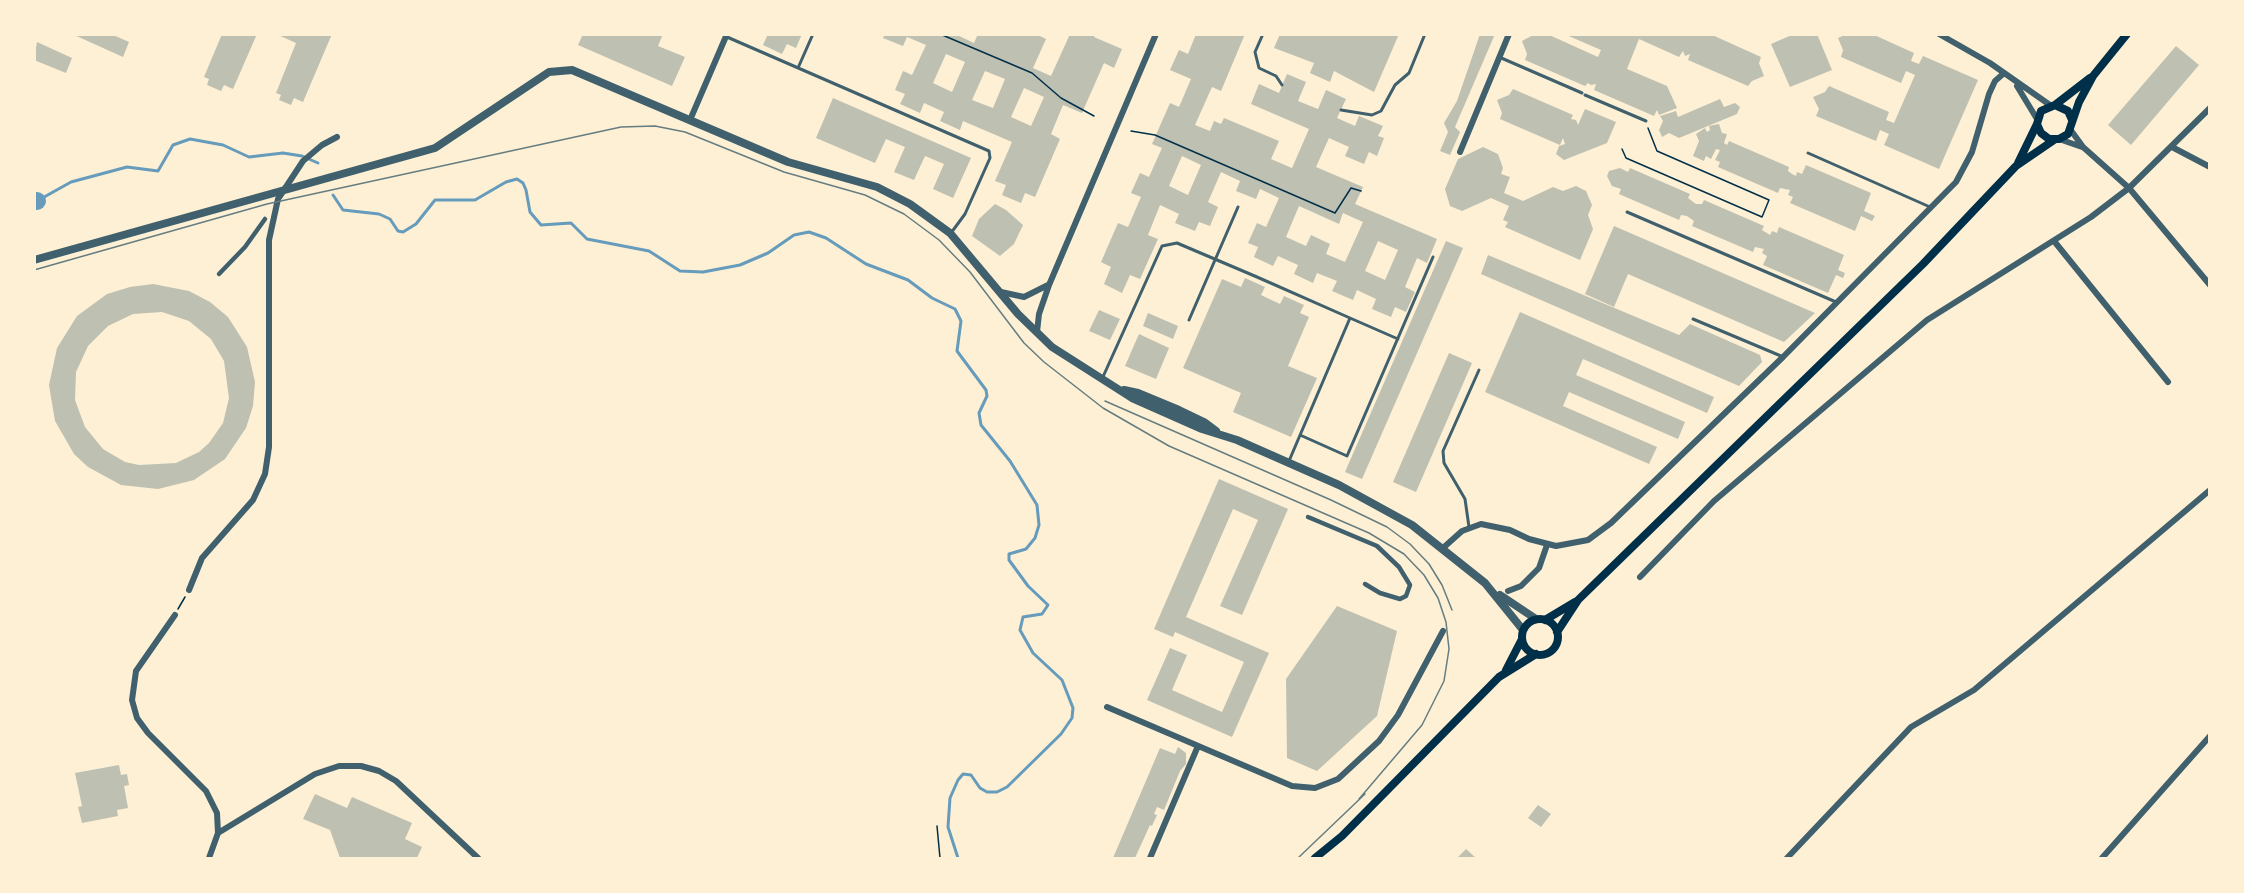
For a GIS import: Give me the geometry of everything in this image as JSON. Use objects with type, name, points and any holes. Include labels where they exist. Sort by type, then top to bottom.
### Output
[{"type":"main road","points":[[1321,857],[1506,671],[1536,654],[1552,650],[1557,642],[1557,632],[1578,600],[1923,264],[2016,166],[2057,139],[2071,125],[2093,76],[2127,34]]},
{"type":"main road","points":[[2016,166],[2041,111],[2093,76]]},
{"type":"main road","points":[[2052,105],[2068,111],[2071,125]]},
{"type":"main road","points":[[2037,122],[2041,133],[2057,139]]},
{"type":"main road","points":[[1506,671],[1523,634],[1540,619],[1578,600]]},
{"type":"main road","points":[[1540,619],[1557,632]]},
{"type":"main road","points":[[1523,634],[1528,650],[1536,654]]},
{"type":"street","points":[[1037,332],[1039,314],[1049,285],[1156,34]]},
{"type":"street","points":[[1460,152],[1509,34]]},
{"type":"street","points":[[1939,34],[1965,47],[2015,83],[2052,105]]},
{"type":"street","points":[[690,120],[726,35]]},
{"type":"street","points":[[34,260],[435,148],[549,72],[572,70],[791,163],[877,187],[926,214],[950,233],[1052,347],[1122,390],[1138,393],[1194,417],[1218,433],[1368,500],[1412,525],[1493,590],[1540,619]]},
{"type":"street","points":[[1443,548],[1469,527],[1481,524],[1500,527],[1547,545],[1576,544],[1599,533],[1782,357],[1932,208],[1964,171],[1989,94],[1995,81],[2003,74]]},
{"type":"street","points":[[2015,83],[2037,122]]},
{"type":"street","points":[[1640,577],[1722,494],[1927,320],[2091,217],[2129,188],[2210,108]]},
{"type":"street","points":[[2071,125],[2083,147],[2129,188],[2210,285]]},
{"type":"street","points":[[189,590],[204,556],[253,500],[265,474],[269,447],[270,240],[278,199],[294,171],[322,145],[337,137]]},
{"type":"street","points":[[2057,139],[2083,147]]},
{"type":"street","points":[[2172,147],[2210,166]]},
{"type":"street","points":[[219,274],[245,247],[265,219]]},
{"type":"street","points":[[2054,241],[2168,382]]},
{"type":"street","points":[[1001,292],[1024,297],[1049,285]]},
{"type":"street","points":[[1787,858],[1911,727],[1980,685],[2210,490]]},
{"type":"street","points":[[1308,517],[1377,546],[1403,572],[1410,588],[1406,596],[1400,599],[1380,593],[1365,584]]},
{"type":"street","points":[[1508,591],[1521,585],[1539,568],[1547,545]]},
{"type":"street","points":[[1493,590],[1523,634]]},
{"type":"street","points":[[175,615],[136,671],[132,700],[137,718],[148,733],[206,791],[217,813],[218,833],[209,858]]},
{"type":"street","points":[[1107,707],[1292,786],[1304,788],[1324,786],[1352,768],[1386,732],[1443,632]]},
{"type":"street","points":[[2102,858],[2210,736]]},
{"type":"street","points":[[1150,858],[1198,746]]},
{"type":"street","points":[[218,833],[315,774],[339,766],[361,766],[380,771],[396,781],[478,858]]},
{"type":"lane","points":[[798,68],[813,34]]},
{"type":"lane","points":[[1263,34],[1255,52],[1259,68],[1276,76],[1282,86]]},
{"type":"lane","points":[[1341,110],[1372,115],[1381,111],[1395,85],[1409,73],[1425,34]]},
{"type":"lane","points":[[726,35],[989,151],[990,158],[965,214],[950,233]]},
{"type":"lane","points":[[1499,57],[1646,121]]},
{"type":"lane","points":[[1808,153],[1932,208]]},
{"type":"lane","points":[[1189,321],[1238,207]]},
{"type":"lane","points":[[1627,212],[1836,302]]},
{"type":"lane","points":[[1102,379],[1159,248],[1166,244],[1177,243],[1398,339]]},
{"type":"lane","points":[[1300,435],[1347,456],[1433,257]]},
{"type":"lane","points":[[1288,463],[1350,318]]},
{"type":"lane","points":[[1692,319],[1782,357]]},
{"type":"lane","points":[[1469,527],[1465,499],[1444,463],[1443,451],[1479,370]]},
{"type":"path","points":[[940,34],[1032,73],[1061,98],[1094,116]]},
{"type":"path","points":[[1622,149],[1626,158],[1762,217],[1769,200],[1657,151],[1646,121]]},
{"type":"path","points":[[1131,131],[1155,135],[1335,213],[1351,188],[1361,190]]},
{"type":"path","points":[[175,615],[189,590]]},
{"type":"path","points":[[937,826],[940,858]]},
{"type":"building","points":[[72,34],[111,34],[129,42],[123,57]]},
{"type":"building","points":[[222,34],[257,34],[233,89],[224,85],[221,91],[207,85],[209,79],[204,77]]},
{"type":"building","points":[[276,34],[332,34],[303,102],[294,98],[291,105],[279,100],[281,95],[276,93],[296,43]]},
{"type":"building","points":[[583,34],[663,34],[658,46],[685,57],[672,86],[578,45]]},
{"type":"building","points":[[768,34],[802,34],[796,48],[787,44],[782,54],[763,45]]},
{"type":"building","points":[[885,34],[955,34],[974,43],[978,34],[1036,34],[1046,39],[1033,68],[1051,76],[1070,34],[1095,34],[1094,37],[1122,49],[1114,68],[1104,63],[1082,113],[1063,105],[1051,134],[1060,139],[1035,197],[1025,193],[1021,203],[1002,195],[1006,185],[995,181],[1012,142],[963,121],[960,130],[940,121],[944,112],[924,103],[920,113],[900,104],[905,94],[895,90],[903,71],[912,75],[926,45],[907,37],[903,46],[883,38]],"holes":[[[946,54],[965,62],[952,92],[933,83]],[[985,71],[1005,79],[993,108],[972,100]],[[1024,88],[1044,97],[1031,126],[1011,117]]]},
{"type":"building","points":[[1196,34],[1245,34],[1221,91],[1212,87],[1195,125],[1210,131],[1214,121],[1221,124],[1224,118],[1279,141],[1271,159],[1292,168],[1309,129],[1251,104],[1259,84],[1279,93],[1287,74],[1306,82],[1298,101],[1318,109],[1326,90],[1346,99],[1337,118],[1355,126],[1359,116],[1383,126],[1378,136],[1384,138],[1377,156],[1369,152],[1364,164],[1345,156],[1349,147],[1329,138],[1316,167],[1363,187],[1355,204],[1437,239],[1427,263],[1417,258],[1405,287],[1415,292],[1406,312],[1395,307],[1391,317],[1372,309],[1376,299],[1357,290],[1353,300],[1332,291],[1337,281],[1317,273],[1313,283],[1294,274],[1298,265],[1278,256],[1273,266],[1254,257],[1258,247],[1248,243],[1257,223],[1266,227],[1279,198],[1260,189],[1256,199],[1236,191],[1240,181],[1221,172],[1208,202],[1218,207],[1210,226],[1199,222],[1195,231],[1175,223],[1179,214],[1160,205],[1148,235],[1158,239],[1140,279],[1130,275],[1122,293],[1104,284],[1111,267],[1101,262],[1118,223],[1128,227],[1141,197],[1131,193],[1140,173],[1149,177],[1162,148],[1152,144],[1170,103],[1179,107],[1191,79],[1170,70],[1179,50],[1188,54]],"holes":[[[1182,156],[1201,165],[1188,195],[1169,186]],[[1299,206],[1339,224],[1343,213],[1363,222],[1345,262],[1326,254],[1330,244],[1311,235],[1306,246],[1286,237]],[[1378,241],[1398,250],[1385,280],[1365,271]]]},
{"type":"building","points":[[1280,34],[1399,34],[1374,92],[1334,71],[1330,82],[1310,73],[1314,63],[1274,48]]},
{"type":"building","points":[[1480,34],[1495,34],[1455,127],[1460,132],[1450,155],[1440,151],[1448,132],[1444,123],[1457,101]]},
{"type":"building","points":[[1535,34],[1547,34],[1598,57],[1601,50],[1564,34],[1710,34],[1761,57],[1759,63],[1764,76],[1752,81],[1748,86],[1688,60],[1690,54],[1685,56],[1683,51],[1679,57],[1639,39],[1627,69],[1667,86],[1677,108],[1659,115],[1657,110],[1654,116],[1594,90],[1596,84],[1588,83],[1585,86],[1525,60],[1527,54],[1522,41]]},
{"type":"building","points":[[1794,34],[1817,34],[1832,70],[1790,87],[1771,44]]},
{"type":"building","points":[[1847,34],[1872,34],[1914,53],[1911,61],[1919,64],[1923,56],[1978,80],[1939,169],[1884,145],[1889,134],[1880,130],[1876,141],[1816,116],[1819,109],[1813,97],[1825,92],[1829,86],[1889,112],[1886,120],[1894,123],[1915,75],[1906,71],[1901,83],[1841,57],[1843,50],[1838,38]]},
{"type":"building","points":[[37,42],[72,58],[66,73],[34,60]]},
{"type":"building","points":[[2176,46],[2199,65],[2131,145],[2108,125]]},
{"type":"building","points":[[1513,89],[1573,115],[1571,119],[1576,120],[1578,125],[1585,109],[1616,122],[1607,143],[1564,160],[1556,154],[1559,146],[1565,144],[1563,138],[1560,145],[1500,119],[1502,113],[1497,100],[1509,95]]},
{"type":"building","points":[[833,98],[971,158],[953,198],[933,189],[944,164],[925,156],[914,180],[894,172],[905,147],[886,139],[875,163],[816,138]]},
{"type":"building","points":[[1720,99],[1724,107],[1735,103],[1740,107],[1737,114],[1679,138],[1669,133],[1662,137],[1659,130],[1663,121],[1660,116],[1676,111],[1678,117]]},
{"type":"building","points":[[1719,124],[1722,133],[1727,134],[1724,143],[1727,145],[1729,141],[1789,167],[1788,171],[1796,176],[1797,172],[1802,174],[1806,165],[1871,193],[1864,211],[1875,216],[1872,221],[1861,216],[1855,231],[1790,203],[1793,197],[1788,195],[1790,190],[1780,188],[1778,193],[1718,167],[1720,162],[1715,160],[1720,150],[1716,149],[1711,159],[1706,156],[1704,161],[1693,156],[1699,141],[1696,134],[1705,128],[1707,132],[1710,130],[1709,126]]},
{"type":"building","points":[[1483,147],[1498,154],[1503,168],[1501,174],[1510,177],[1504,193],[1523,201],[1553,187],[1563,191],[1576,186],[1586,191],[1592,205],[1588,215],[1593,229],[1580,260],[1505,227],[1508,222],[1503,220],[1509,206],[1491,198],[1462,211],[1450,206],[1445,189],[1458,159]]},
{"type":"building","points":[[1620,168],[1628,172],[1630,168],[1690,194],[1688,198],[1696,204],[1702,204],[1704,200],[1764,226],[1762,230],[1770,235],[1772,231],[1777,233],[1779,227],[1844,255],[1838,270],[1845,273],[1843,278],[1836,275],[1828,293],[1763,265],[1767,256],[1762,253],[1764,249],[1755,247],[1753,252],[1692,226],[1694,221],[1687,216],[1681,215],[1679,220],[1619,194],[1621,189],[1612,186],[1607,176],[1609,171]]},
{"type":"building","points":[[995,204],[1006,210],[1023,225],[1014,244],[1000,256],[972,236],[979,219]]},
{"type":"building","points":[[1614,226],[1815,313],[1784,342],[1628,274],[1614,307],[1585,294]]},
{"type":"building","points":[[1446,241],[1463,248],[1362,479],[1345,472]]},
{"type":"building","points":[[1488,255],[1679,335],[1690,324],[1760,355],[1762,362],[1739,386],[1481,274]]},
{"type":"building","points":[[1245,278],[1265,287],[1261,295],[1280,304],[1284,296],[1304,305],[1300,313],[1309,317],[1288,366],[1317,378],[1291,437],[1233,412],[1241,393],[1183,368],[1222,279],[1241,287]]},
{"type":"building","points":[[153,284],[189,291],[210,302],[228,317],[247,347],[255,382],[253,406],[246,428],[225,459],[194,480],[158,489],[121,485],[88,467],[74,454],[55,421],[49,385],[57,348],[77,316],[107,294],[130,287]],"holes":[[[162,312],[189,321],[211,339],[224,361],[229,398],[223,423],[209,443],[199,452],[176,463],[139,465],[125,462],[103,449],[85,427],[75,400],[76,372],[88,346],[108,326],[133,314]]]},
{"type":"building","points":[[1099,310],[1120,319],[1110,340],[1089,331]]},
{"type":"building","points":[[1520,312],[1714,397],[1707,413],[1583,359],[1576,375],[1685,422],[1678,439],[1569,392],[1563,406],[1657,447],[1649,464],[1485,392]]},
{"type":"building","points":[[1148,313],[1178,326],[1173,339],[1143,326]]},
{"type":"building","points":[[1139,334],[1169,348],[1156,379],[1125,366]]},
{"type":"building","points":[[1449,353],[1472,363],[1416,492],[1393,482]]},
{"type":"building","points":[[1219,479],[1288,509],[1242,615],[1220,606],[1258,520],[1233,509],[1186,617],[1269,653],[1232,737],[1147,700],[1170,648],[1187,655],[1172,690],[1222,712],[1244,662],[1175,632],[1173,637],[1154,629]]},
{"type":"building","points":[[1337,606],[1397,631],[1377,716],[1317,771],[1287,758],[1286,679]]},
{"type":"building","points":[[1178,747],[1186,753],[1186,764],[1180,771],[1164,810],[1157,807],[1154,814],[1157,815],[1135,858],[1113,858],[1160,748],[1175,754]]},
{"type":"building","points":[[119,765],[121,775],[127,774],[129,785],[124,786],[128,808],[117,810],[118,816],[82,823],[78,807],[82,806],[75,773]]},
{"type":"building","points":[[315,794],[347,808],[352,797],[412,823],[405,839],[422,847],[417,858],[340,858],[330,830],[303,819]]},
{"type":"building","points":[[1538,805],[1551,814],[1541,827],[1528,818]]},
{"type":"building","points":[[1466,849],[1476,858],[1457,858]]},
{"type":"waterway","points":[[37,201],[71,182],[127,167],[158,171],[173,145],[190,139],[223,145],[249,157],[283,153],[302,156],[318,163]]},
{"type":"waterway","points":[[333,195],[343,210],[379,214],[390,219],[398,231],[403,232],[416,224],[435,200],[475,200],[506,182],[517,179],[523,183],[526,190],[530,212],[541,225],[571,223],[587,239],[649,251],[680,271],[703,272],[740,265],[768,253],[794,235],[809,232],[826,238],[866,264],[908,280],[932,298],[955,309],[961,321],[957,351],[986,390],[987,396],[979,413],[981,425],[1010,461],[1037,505],[1039,525],[1035,538],[1026,549],[1009,554],[1009,560],[1028,586],[1048,605],[1042,614],[1023,617],[1020,630],[1033,653],[1062,680],[1073,708],[1072,718],[1061,734],[1007,787],[997,792],[987,792],[980,788],[971,775],[963,774],[958,780],[950,798],[948,827],[958,858]]},
{"type":"tram line","points":[[34,270],[267,204],[621,127],[655,126],[685,132],[784,172],[865,195],[904,214],[939,240],[970,272],[1024,343],[1044,362],[1103,408],[1169,446],[1369,533],[1404,554],[1424,575],[1438,598],[1446,622],[1449,649],[1444,681],[1422,725],[1359,799]]},
{"type":"tram line","points":[[1105,401],[1331,500],[1387,527],[1410,544],[1429,564],[1442,585],[1452,610]]},
{"type":"tram line","points":[[1298,858],[1365,794]]}]
